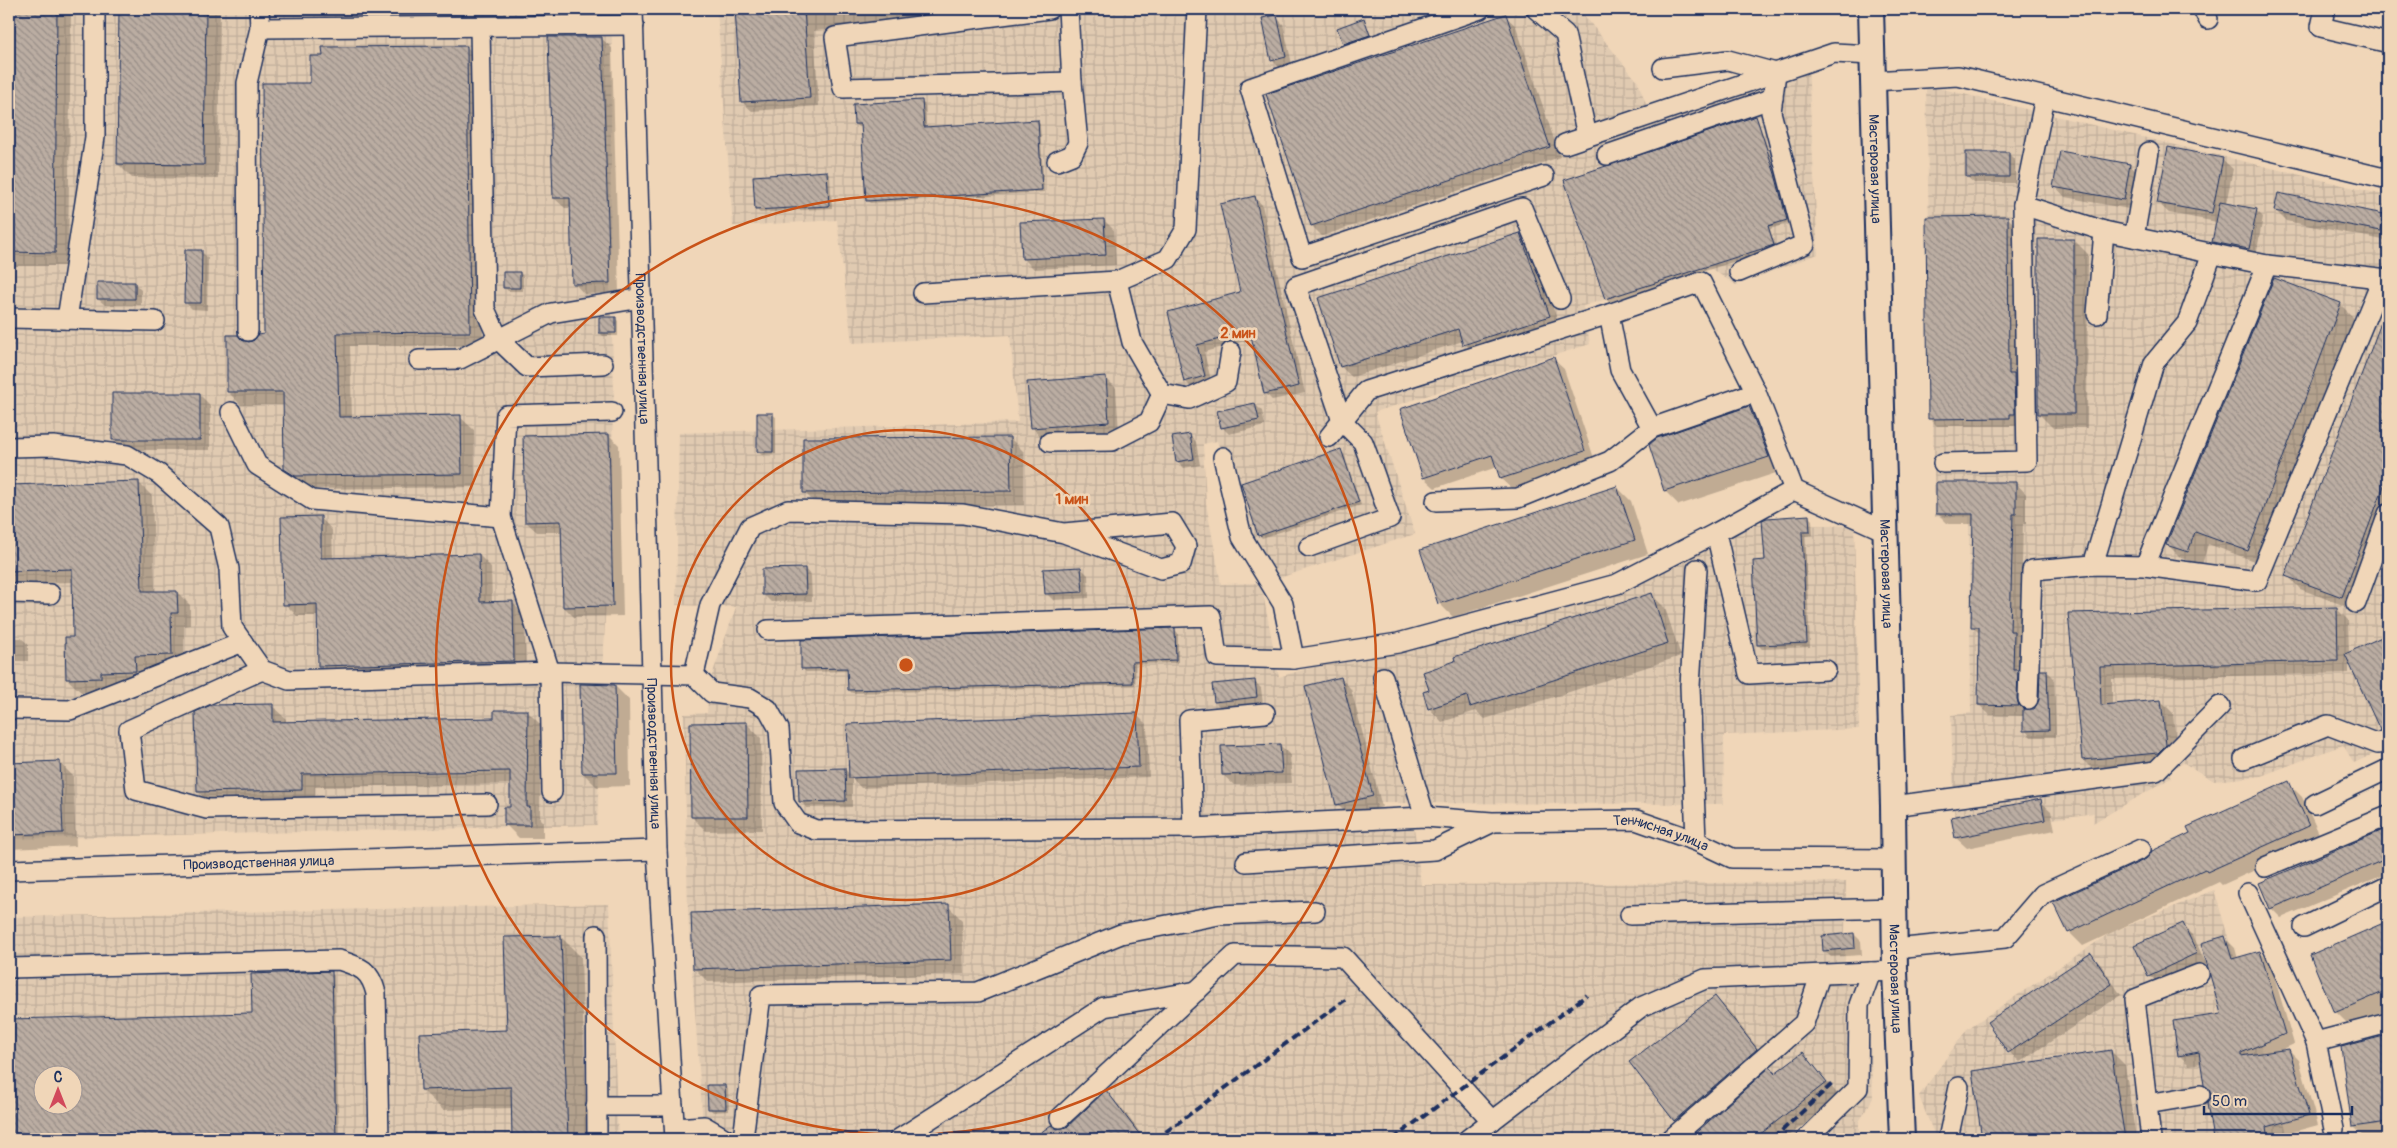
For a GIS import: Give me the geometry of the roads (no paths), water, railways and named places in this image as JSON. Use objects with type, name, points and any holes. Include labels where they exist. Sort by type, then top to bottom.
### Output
[{"type":"main road","name":"Мастеровая улица","points":[[1871,9],[1893,806],[1895,960],[1902,1139]]},
{"type":"street","points":[[67,320],[95,137],[95,9]]},
{"type":"street","points":[[248,331],[247,84],[260,28],[259,9]]},
{"type":"street","points":[[1049,9],[836,37],[843,88],[1072,82]]},
{"type":"street","points":[[1057,161],[1072,155],[1078,143],[1068,9]]},
{"type":"street","points":[[923,293],[1117,281],[1168,259],[1186,229],[1197,9]]},
{"type":"street","points":[[1480,9],[1250,88],[1302,257],[1544,176]]},
{"type":"street","points":[[1536,9],[1565,34],[1587,136]]},
{"type":"street","points":[[2325,9],[2321,27],[2385,42]]},
{"type":"street","points":[[260,28],[480,27],[633,17]]},
{"type":"street","name":"Производственная улица","points":[[9,870],[657,850],[633,17]]},
{"type":"street","points":[[480,27],[485,309],[499,340],[527,367],[603,364]]},
{"type":"street","points":[[1565,144],[1834,53],[1872,55]]},
{"type":"street","points":[[1663,68],[1728,60],[1776,73]]},
{"type":"street","points":[[1740,272],[1805,244],[1771,112],[1776,73]]},
{"type":"street","points":[[1873,81],[1958,76],[2388,179]]},
{"type":"street","points":[[1943,464],[2027,461],[2023,205],[2045,97]]},
{"type":"street","points":[[1607,155],[1773,98]]},
{"type":"street","points":[[2134,237],[2149,152]]},
{"type":"street","points":[[2023,205],[2104,231],[2212,254],[2267,265],[2385,279],[2257,581],[2145,566],[2093,565],[2032,570],[2028,699]]},
{"type":"street","points":[[1309,547],[1390,518],[1363,442],[1342,421],[1296,286],[1522,208],[1560,299]]},
{"type":"street","points":[[2097,314],[2104,231]]},
{"type":"street","points":[[2093,565],[2154,363],[2187,323],[2212,254]]},
{"type":"street","points":[[2145,566],[2267,265]]},
{"type":"street","points":[[1117,281],[1132,342],[1162,394],[1189,399],[1226,382],[1230,352]]},
{"type":"street","points":[[1329,437],[1366,392],[1702,282],[1756,392],[1794,490],[1885,531]]},
{"type":"street","points":[[419,360],[460,359],[551,313],[642,298]]},
{"type":"street","points":[[1609,314],[1620,370],[1652,428]]},
{"type":"street","points":[[9,318],[154,321]]},
{"type":"street","points":[[1436,501],[1518,498],[1610,461],[1652,428],[1756,392]]},
{"type":"street","points":[[1050,442],[1112,441],[1149,422],[1162,394]]},
{"type":"street","points":[[232,412],[256,465],[312,500],[501,518]]},
{"type":"street","points":[[552,792],[550,672],[501,518],[506,415],[612,412]]},
{"type":"street","points":[[9,447],[53,446],[127,455],[159,474],[219,527],[229,569],[232,627],[262,670],[289,680],[550,672],[652,676],[694,675],[710,605],[750,527],[788,510],[962,514],[1064,533],[1161,570],[1181,564],[1186,546],[1172,523],[1064,533]]},
{"type":"street","points":[[1223,457],[1242,537],[1283,604],[1294,659]]},
{"type":"street","points":[[768,630],[1211,616],[1216,657],[1294,659],[1398,643],[1617,584],[1794,490]]},
{"type":"street","points":[[2356,603],[2388,514]]},
{"type":"street","points":[[1716,533],[1749,674],[1826,670]]},
{"type":"street","points":[[1696,841],[1690,686],[1697,570]]},
{"type":"street","points":[[9,593],[50,594]]},
{"type":"street","points":[[9,709],[70,710],[243,642]]},
{"type":"street","points":[[262,670],[128,730],[136,790],[207,809],[487,804]]},
{"type":"street","name":"Теннисная улица","points":[[694,675],[712,693],[750,698],[768,709],[779,729],[784,802],[798,824],[816,830],[1193,828],[1425,817],[1492,822],[1636,820],[1696,841],[1732,858],[1894,859]]},
{"type":"street","points":[[1383,677],[1425,817]]},
{"type":"street","points":[[1893,806],[2156,771],[2220,706]]},
{"type":"street","points":[[1193,828],[1189,720],[1265,714]]},
{"type":"street","points":[[2244,759],[2328,725],[2378,744],[2388,738]]},
{"type":"street","points":[[2315,804],[2388,769]]},
{"type":"street","points":[[2265,867],[2388,816]]},
{"type":"street","points":[[1246,862],[1435,850],[1492,822]]},
{"type":"street","points":[[1468,1139],[1641,1007],[1705,979],[1820,976],[1871,972],[1895,960],[2005,938],[2043,894],[2141,849]]},
{"type":"street","points":[[657,850],[675,1134],[704,1126],[726,1139]]},
{"type":"street","points":[[2304,926],[2388,886]]},
{"type":"street","points":[[2248,892],[2316,1042],[2334,1130]]},
{"type":"street","points":[[1630,915],[1894,908]]},
{"type":"street","points":[[743,1139],[761,995],[978,992],[1120,934],[1219,915],[1315,910]]},
{"type":"street","points":[[596,935],[597,1139]]},
{"type":"street","points":[[1060,1118],[1235,955],[1343,957],[1492,1121]]},
{"type":"street","points":[[9,968],[339,960],[357,966],[372,978],[376,993],[379,1139]]},
{"type":"street","points":[[1806,1139],[1858,1088],[1858,1005],[1871,972]]},
{"type":"street","points":[[2151,1139],[2135,999],[2199,974]]},
{"type":"street","points":[[1671,1139],[1804,1023],[1820,976]]},
{"type":"street","points":[[899,1139],[1104,1007],[1197,991]]},
{"type":"street","points":[[2316,1042],[2388,1023]]},
{"type":"street","points":[[1948,1139],[1959,1087]]},
{"type":"street","points":[[2147,1104],[2200,1095]]},
{"type":"street","points":[[596,1106],[673,1106]]},
{"type":"railway","points":[[1393,1139],[1587,995]]},
{"type":"railway","points":[[1156,1139],[1345,1000]]},
{"type":"railway","points":[[1773,1139],[1833,1083]]}]
